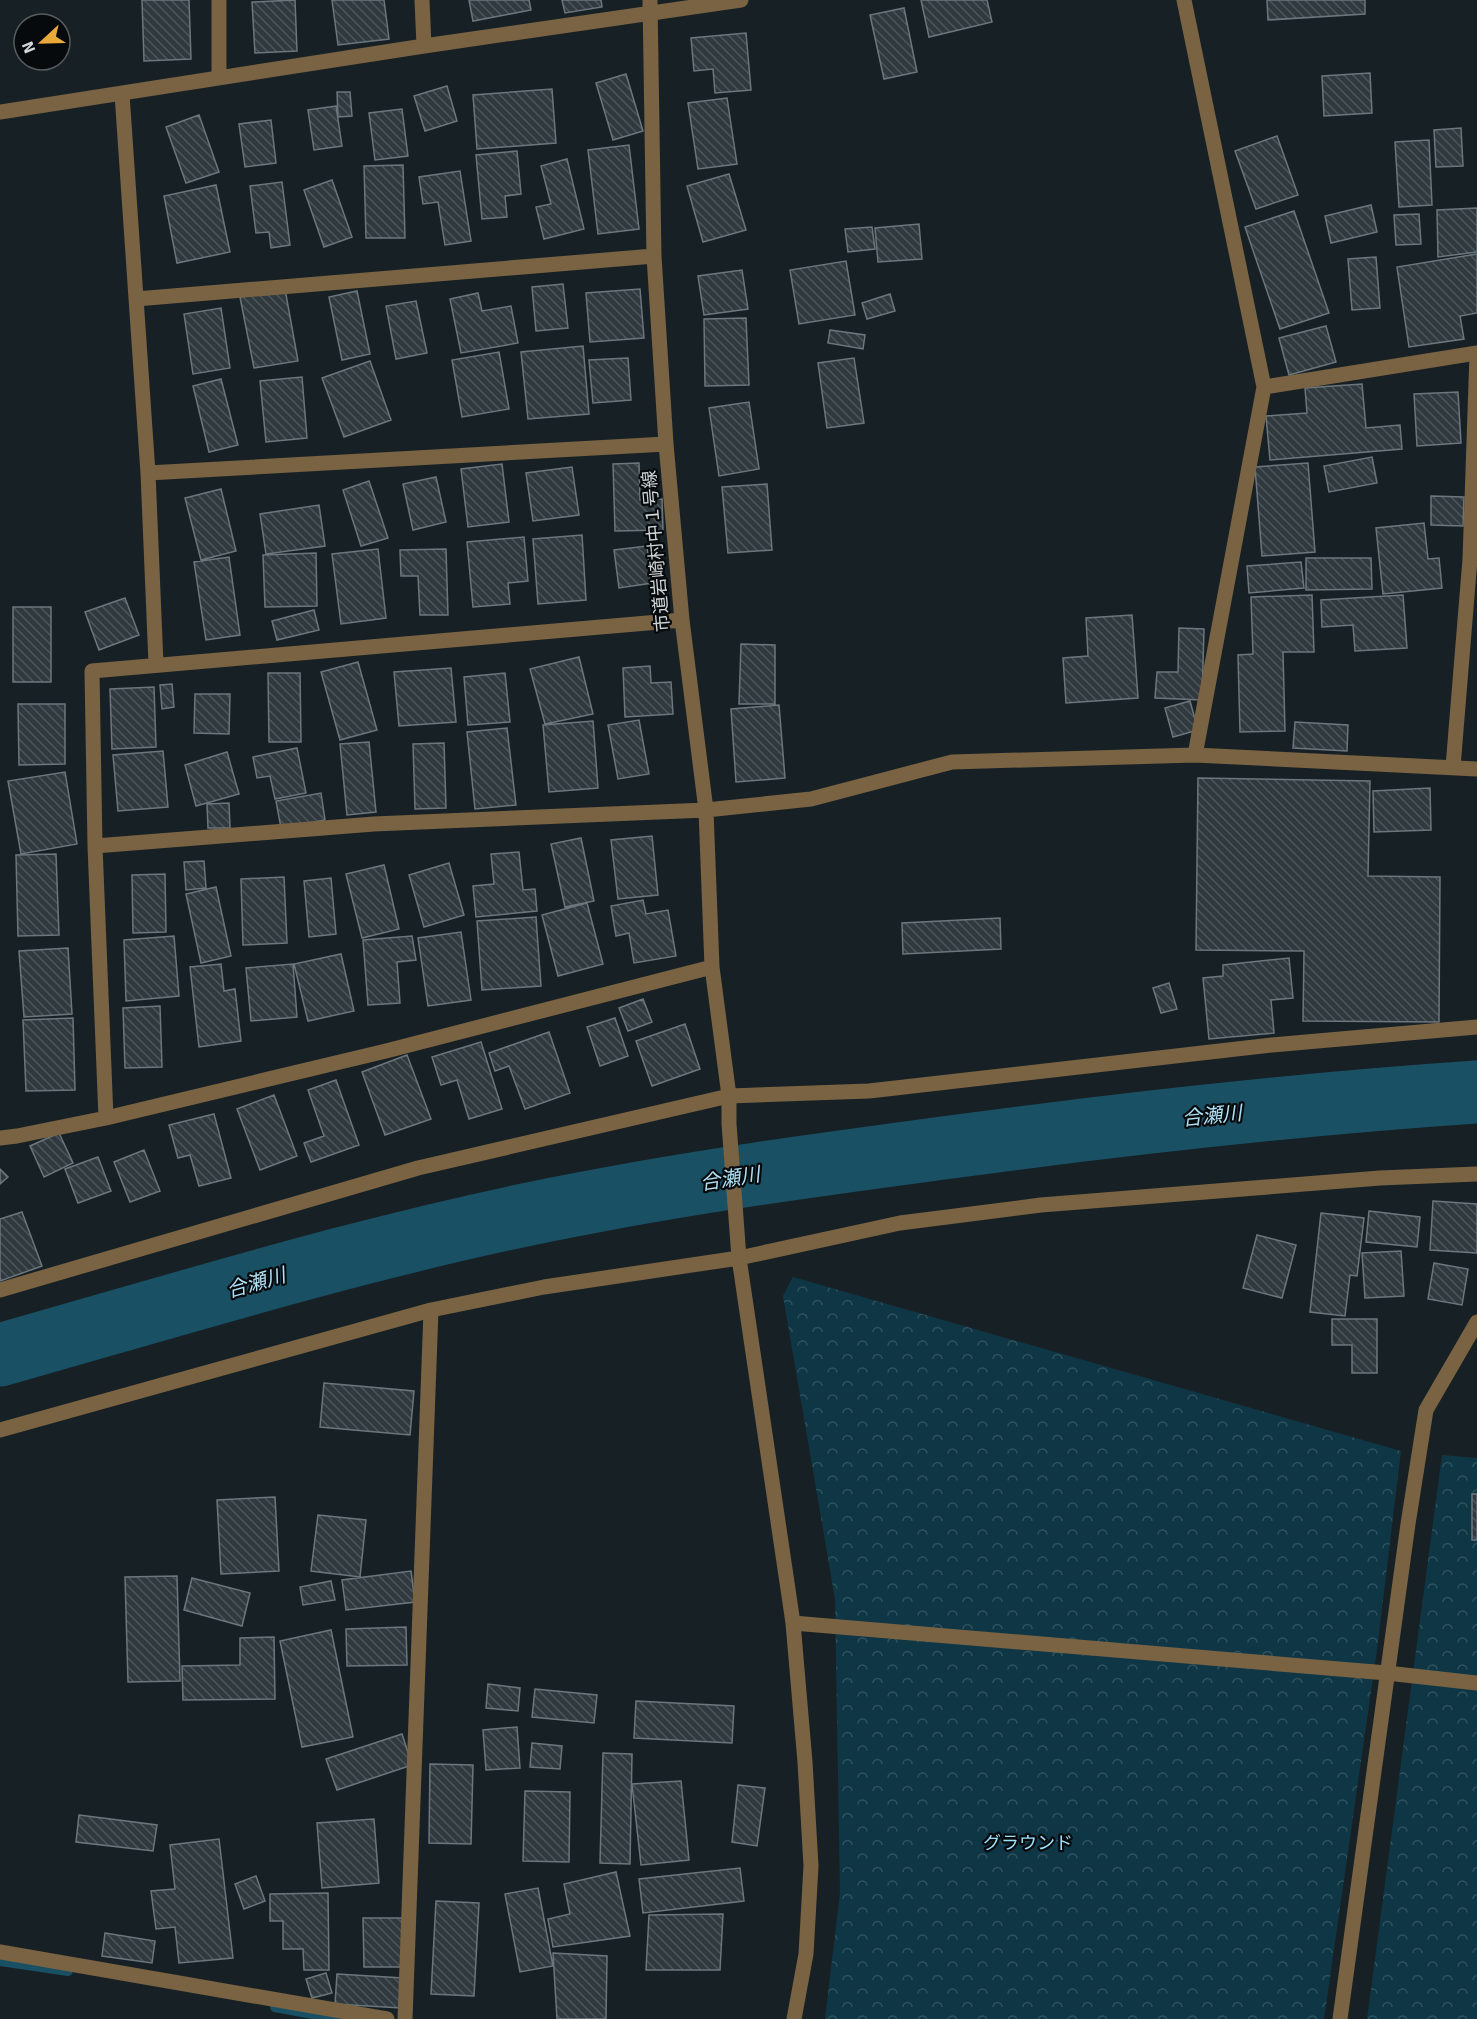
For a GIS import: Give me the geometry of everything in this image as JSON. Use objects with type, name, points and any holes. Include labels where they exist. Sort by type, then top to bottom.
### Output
[{"type":"street","points":[[219,0],[219,77]]},
{"type":"street","points":[[422,0],[424,46]]},
{"type":"street","points":[[0,112],[424,46],[650,7],[741,0]]},
{"type":"street","points":[[1184,0],[1264,387],[1195,755]]},
{"type":"street","name":"市道岩崎村中１号線","points":[[650,7],[654,256],[666,444],[682,620],[706,810],[712,968],[729,1096],[739,1258],[793,1623],[805,1761],[811,1866],[806,1954],[794,2019]]},
{"type":"street","points":[[122,94],[148,473],[156,664]]},
{"type":"street","points":[[136,299],[654,256]]},
{"type":"street","points":[[1264,387],[1477,354],[1470,559],[1453,767]]},
{"type":"street","points":[[148,473],[666,444]]},
{"type":"street","points":[[106,1118],[95,846],[92,671],[682,620]]},
{"type":"street","points":[[95,846],[374,824],[706,810],[812,799],[952,762],[1195,755],[1477,769]]},
{"type":"street","points":[[0,1138],[106,1118],[386,1051],[712,968]]},
{"type":"street","points":[[0,1290],[418,1168],[729,1096],[869,1091],[1272,1045],[1477,1027]]},
{"type":"street","points":[[0,1430],[431,1310],[544,1287],[739,1258],[900,1223],[1041,1205],[1380,1178],[1477,1174]]},
{"type":"street","points":[[405,2019],[431,1310]]},
{"type":"street","points":[[1340,2019],[1387,1673],[1426,1410],[1477,1322]]},
{"type":"street","points":[[793,1623],[1387,1673],[1477,1683]]},
{"type":"street","points":[[0,1952],[387,2019]]},
{"type":"green space","name":"グラウンド","points":[[793,1277],[1401,1451],[1377,1650],[1324,2019],[825,2019],[840,1893],[835,1599],[783,1296]]},
{"type":"green space","points":[[1442,1455],[1477,1458],[1477,2019],[1367,2019]]},
{"type":"building","points":[[142,0],[189,0],[191,59],[144,61]]},
{"type":"building","points":[[295,0],[297,51],[255,53],[252,2]]},
{"type":"building","points":[[332,0],[384,0],[389,39],[338,45]]},
{"type":"building","points":[[469,0],[529,0],[531,10],[473,21]]},
{"type":"building","points":[[562,0],[601,0],[602,7],[565,13]]},
{"type":"building","points":[[921,0],[987,0],[992,22],[929,37]]},
{"type":"building","points":[[1267,0],[1365,0],[1365,14],[1268,20]]},
{"type":"building","points":[[904,8],[917,72],[884,79],[870,15]]},
{"type":"building","points":[[746,33],[751,90],[715,93],[713,69],[694,71],[691,38]]},
{"type":"building","points":[[1370,73],[1372,113],[1324,116],[1322,76]]},
{"type":"building","points":[[626,74],[643,131],[613,140],[596,83]]},
{"type":"building","points":[[447,86],[457,121],[425,131],[414,96]]},
{"type":"building","points":[[552,89],[556,143],[477,149],[473,95]]},
{"type":"building","points":[[337,92],[350,92],[352,116],[338,117]]},
{"type":"building","points":[[727,98],[737,164],[698,169],[688,103]]},
{"type":"building","points":[[336,106],[342,146],[314,150],[308,110]]},
{"type":"building","points":[[402,109],[408,156],[375,160],[369,113]]},
{"type":"building","points":[[199,115],[219,172],[186,183],[166,127]]},
{"type":"building","points":[[271,120],[276,163],[245,167],[239,124]]},
{"type":"building","points":[[1461,128],[1463,166],[1436,167],[1434,130]]},
{"type":"building","points":[[1277,136],[1298,195],[1256,209],[1235,151]]},
{"type":"building","points":[[1429,140],[1432,205],[1399,207],[1395,142]]},
{"type":"building","points":[[629,145],[639,229],[598,234],[588,150]]},
{"type":"building","points":[[517,151],[521,194],[505,196],[507,217],[482,219],[476,155]]},
{"type":"building","points":[[567,159],[584,229],[544,239],[536,207],[551,204],[541,166]]},
{"type":"building","points":[[403,165],[405,238],[366,238],[364,166]]},
{"type":"building","points":[[460,171],[471,241],[445,245],[438,202],[423,204],[419,177]]},
{"type":"building","points":[[729,174],[746,230],[703,242],[687,186]]},
{"type":"building","points":[[332,180],[352,237],[324,247],[304,190]]},
{"type":"building","points":[[282,182],[290,245],[271,248],[269,232],[256,233],[250,186]]},
{"type":"building","points":[[216,185],[230,252],[177,263],[164,196]]},
{"type":"building","points":[[1371,205],[1377,232],[1331,243],[1325,216]]},
{"type":"building","points":[[1477,208],[1477,252],[1438,257],[1437,210]]},
{"type":"building","points":[[1294,211],[1329,313],[1280,329],[1245,227]]},
{"type":"building","points":[[1419,214],[1421,244],[1396,245],[1394,215]]},
{"type":"building","points":[[919,224],[922,259],[878,262],[875,228]]},
{"type":"building","points":[[872,227],[875,249],[848,252],[845,229]]},
{"type":"building","points":[[1477,254],[1477,313],[1460,316],[1464,339],[1409,347],[1397,267]]},
{"type":"building","points":[[1376,257],[1380,308],[1352,310],[1348,259]]},
{"type":"building","points":[[846,261],[855,315],[799,324],[790,270]]},
{"type":"building","points":[[742,270],[748,309],[704,315],[698,276]]},
{"type":"building","points":[[563,284],[568,328],[536,331],[532,287]]},
{"type":"building","points":[[285,289],[298,361],[254,368],[240,297]]},
{"type":"building","points":[[640,289],[644,338],[590,342],[586,293]]},
{"type":"building","points":[[357,291],[370,354],[342,360],[329,297]]},
{"type":"building","points":[[478,293],[482,311],[511,306],[518,343],[461,353],[450,299]]},
{"type":"building","points":[[890,294],[895,311],[867,319],[862,303]]},
{"type":"building","points":[[416,301],[427,353],[396,359],[386,306]]},
{"type":"building","points":[[221,308],[230,368],[193,374],[184,314]]},
{"type":"building","points":[[746,318],[749,385],[705,386],[704,319]]},
{"type":"building","points":[[1326,326],[1336,362],[1289,375],[1279,338]]},
{"type":"building","points":[[830,330],[865,335],[863,349],[828,343]]},
{"type":"building","points":[[583,346],[589,414],[528,419],[521,352]]},
{"type":"building","points":[[499,352],[509,409],[462,417],[452,360]]},
{"type":"building","points":[[628,358],[631,400],[593,403],[589,360]]},
{"type":"building","points":[[854,358],[864,423],[827,428],[818,363]]},
{"type":"building","points":[[370,361],[391,420],[344,437],[322,378]]},
{"type":"building","points":[[302,377],[307,438],[266,442],[260,381]]},
{"type":"building","points":[[221,379],[238,445],[209,452],[193,386]]},
{"type":"building","points":[[1362,384],[1366,428],[1400,425],[1402,449],[1270,460],[1266,416],[1307,413],[1305,388]]},
{"type":"building","points":[[1458,392],[1461,443],[1417,446],[1414,394]]},
{"type":"building","points":[[749,402],[759,469],[719,476],[709,408]]},
{"type":"building","points":[[1372,457],[1377,483],[1329,492],[1324,466]]},
{"type":"building","points":[[639,463],[640,500],[662,499],[663,530],[615,531],[613,464]]},
{"type":"building","points":[[1308,463],[1315,552],[1262,556],[1255,467]]},
{"type":"building","points":[[502,464],[509,522],[468,527],[461,469]]},
{"type":"building","points":[[572,467],[579,515],[533,521],[526,473]]},
{"type":"building","points":[[436,477],[446,522],[413,530],[403,484]]},
{"type":"building","points":[[369,481],[388,538],[361,546],[343,490]]},
{"type":"building","points":[[767,484],[772,550],[728,553],[722,487]]},
{"type":"building","points":[[221,489],[236,551],[201,560],[185,498]]},
{"type":"building","points":[[1431,496],[1464,497],[1463,526],[1431,525]]},
{"type":"building","points":[[319,505],[325,546],[266,554],[260,514]]},
{"type":"building","points":[[1424,523],[1428,559],[1439,558],[1442,588],[1383,594],[1376,528]]},
{"type":"building","points":[[582,535],[586,600],[538,604],[533,539]]},
{"type":"building","points":[[524,537],[528,581],[508,583],[510,604],[473,607],[467,542]]},
{"type":"building","points":[[647,546],[652,583],[619,588],[614,550]]},
{"type":"building","points":[[378,549],[386,618],[341,624],[332,554]]},
{"type":"building","points":[[446,549],[448,615],[420,615],[418,576],[401,576],[400,550]]},
{"type":"building","points":[[316,553],[317,606],[265,607],[263,555]]},
{"type":"building","points":[[229,557],[240,635],[206,640],[194,562]]},
{"type":"building","points":[[1306,558],[1371,558],[1372,589],[1306,590]]},
{"type":"building","points":[[1301,562],[1304,588],[1249,593],[1247,566]]},
{"type":"building","points":[[1312,595],[1314,652],[1283,652],[1285,731],[1240,732],[1238,655],[1253,654],[1251,597]]},
{"type":"building","points":[[1403,595],[1407,648],[1355,651],[1353,625],[1322,627],[1321,600]]},
{"type":"building","points":[[125,598],[139,635],[99,650],[85,612]]},
{"type":"building","points":[[13,607],[51,607],[51,682],[13,682]]},
{"type":"building","points":[[314,610],[319,630],[277,640],[272,621]]},
{"type":"building","points":[[1132,615],[1138,698],[1066,703],[1063,658],[1088,656],[1086,618]]},
{"type":"building","points":[[1179,628],[1204,629],[1202,700],[1155,698],[1157,672],[1178,672]]},
{"type":"building","points":[[741,644],[775,645],[775,704],[739,704]]},
{"type":"building","points":[[579,657],[593,714],[545,724],[530,669]]},
{"type":"building","points":[[358,662],[377,730],[340,740],[321,672]]},
{"type":"building","points":[[650,666],[651,683],[671,682],[673,714],[625,717],[623,668]]},
{"type":"building","points":[[451,668],[456,722],[399,726],[394,672]]},
{"type":"building","points":[[268,673],[300,673],[301,742],[269,742]]},
{"type":"building","points":[[505,673],[510,722],[468,725],[464,677]]},
{"type":"building","points":[[172,684],[174,707],[162,709],[160,685]]},
{"type":"building","points":[[154,687],[156,747],[112,749],[110,689]]},
{"type":"building","points":[[195,694],[230,694],[229,734],[194,733]]},
{"type":"building","points":[[1190,701],[1198,730],[1173,737],[1165,708]]},
{"type":"building","points":[[18,704],[65,704],[65,764],[19,765]]},
{"type":"building","points":[[779,705],[785,778],[736,782],[731,709]]},
{"type":"building","points":[[639,720],[649,774],[618,779],[608,725]]},
{"type":"building","points":[[593,721],[598,788],[549,792],[543,725]]},
{"type":"building","points":[[1295,722],[1348,725],[1347,751],[1293,748]]},
{"type":"building","points":[[507,728],[516,805],[475,809],[467,732]]},
{"type":"building","points":[[369,742],[376,812],[347,815],[340,744]]},
{"type":"building","points":[[444,743],[446,808],[415,809],[413,744]]},
{"type":"building","points":[[297,748],[306,793],[275,799],[270,776],[257,778],[253,757]]},
{"type":"building","points":[[163,751],[168,807],[118,811],[113,755]]},
{"type":"building","points":[[227,752],[239,794],[196,806],[185,765]]},
{"type":"building","points":[[65,772],[77,844],[21,854],[8,781]]},
{"type":"building","points":[[1198,778],[1370,781],[1368,876],[1440,877],[1439,1022],[1303,1021],[1304,951],[1196,950]]},
{"type":"building","points":[[1430,788],[1431,830],[1374,832],[1373,791]]},
{"type":"building","points":[[321,793],[325,820],[281,828],[276,801]]},
{"type":"building","points":[[229,803],[230,828],[208,828],[207,804]]},
{"type":"building","points":[[652,836],[658,895],[618,899],[611,840]]},
{"type":"building","points":[[581,838],[594,901],[565,907],[551,844]]},
{"type":"building","points":[[519,852],[523,890],[535,889],[537,911],[476,917],[473,886],[494,884],[491,854]]},
{"type":"building","points":[[56,854],[59,935],[18,936],[16,855]]},
{"type":"building","points":[[204,861],[206,888],[186,890],[184,862]]},
{"type":"building","points":[[449,863],[464,915],[424,927],[409,875]]},
{"type":"building","points":[[384,865],[399,929],[362,938],[346,874]]},
{"type":"building","points":[[165,874],[166,932],[133,933],[132,875]]},
{"type":"building","points":[[284,877],[287,943],[243,945],[241,879]]},
{"type":"building","points":[[331,878],[336,934],[309,937],[304,881]]},
{"type":"building","points":[[216,887],[231,956],[201,963],[186,894]]},
{"type":"building","points":[[643,900],[646,914],[668,910],[676,956],[634,963],[629,933],[616,936],[611,906]]},
{"type":"building","points":[[587,903],[603,964],[558,976],[542,915]]},
{"type":"building","points":[[536,917],[541,986],[482,990],[477,921]]},
{"type":"building","points":[[1000,918],[1001,949],[903,954],[902,923]]},
{"type":"building","points":[[461,932],[471,1000],[428,1006],[418,938]]},
{"type":"building","points":[[174,936],[179,996],[126,1001],[124,940]]},
{"type":"building","points":[[412,936],[416,960],[397,962],[400,1003],[368,1005],[363,940]]},
{"type":"building","points":[[68,948],[72,1014],[24,1017],[19,951]]},
{"type":"building","points":[[341,954],[354,1011],[308,1021],[294,964]]},
{"type":"building","points":[[1289,958],[1293,998],[1271,1000],[1274,1033],[1209,1039],[1203,978],[1223,976],[1223,965]]},
{"type":"building","points":[[221,964],[224,991],[235,989],[241,1041],[199,1047],[190,967]]},
{"type":"building","points":[[293,964],[297,1017],[251,1021],[246,968]]},
{"type":"building","points":[[1169,983],[1177,1009],[1161,1013],[1153,988]]},
{"type":"building","points":[[643,999],[652,1022],[628,1031],[619,1008]]},
{"type":"building","points":[[160,1006],[162,1067],[125,1068],[123,1008]]},
{"type":"building","points":[[73,1018],[75,1090],[26,1091],[23,1020]]},
{"type":"building","points":[[615,1018],[628,1056],[600,1066],[587,1027]]},
{"type":"building","points":[[685,1024],[700,1069],[652,1086],[636,1041]]},
{"type":"building","points":[[549,1032],[570,1093],[525,1109],[509,1066],[495,1071],[489,1053]]},
{"type":"building","points":[[481,1042],[502,1109],[469,1119],[457,1080],[441,1085],[432,1057]]},
{"type":"building","points":[[407,1055],[431,1119],[385,1135],[362,1072]]},
{"type":"building","points":[[336,1080],[359,1145],[311,1162],[304,1143],[324,1136],[308,1090]]},
{"type":"building","points":[[274,1095],[297,1156],[260,1170],[237,1109]]},
{"type":"building","points":[[214,1114],[231,1178],[199,1186],[190,1155],[178,1158],[169,1125]]},
{"type":"building","points":[[59,1133],[73,1163],[44,1177],[30,1146]]},
{"type":"building","points":[[144,1150],[160,1191],[130,1202],[114,1162]]},
{"type":"building","points":[[98,1157],[111,1191],[78,1203],[65,1169]]},
{"type":"building","points":[[0,1169],[8,1177],[0,1184]]},
{"type":"building","points":[[1433,1201],[1477,1204],[1477,1253],[1430,1250]]},
{"type":"building","points":[[1369,1211],[1420,1217],[1417,1247],[1366,1242]]},
{"type":"building","points":[[22,1212],[42,1266],[0,1281],[0,1219]]},
{"type":"building","points":[[1321,1213],[1364,1218],[1357,1276],[1350,1275],[1345,1316],[1310,1312]]},
{"type":"building","points":[[1257,1235],[1296,1245],[1282,1298],[1243,1288]]},
{"type":"building","points":[[1401,1251],[1404,1296],[1365,1298],[1362,1253]]},
{"type":"building","points":[[1434,1263],[1468,1269],[1462,1305],[1428,1299]]},
{"type":"building","points":[[1332,1319],[1377,1319],[1377,1373],[1352,1373],[1352,1345],[1332,1345]]},
{"type":"building","points":[[324,1383],[414,1391],[410,1435],[320,1427]]},
{"type":"building","points":[[1472,1494],[1477,1494],[1477,1540],[1472,1540]]},
{"type":"building","points":[[275,1497],[279,1571],[221,1574],[217,1500]]},
{"type":"building","points":[[318,1515],[366,1520],[360,1577],[311,1571]]},
{"type":"building","points":[[411,1571],[415,1602],[346,1610],[342,1580]]},
{"type":"building","points":[[177,1576],[180,1681],[128,1682],[125,1577]]},
{"type":"building","points":[[192,1578],[250,1593],[242,1626],[184,1610]]},
{"type":"building","points":[[331,1581],[335,1600],[303,1605],[300,1587]]},
{"type":"building","points":[[406,1627],[407,1665],[347,1666],[346,1629]]},
{"type":"building","points":[[331,1630],[353,1737],[302,1747],[280,1641]]},
{"type":"building","points":[[274,1637],[275,1699],[183,1700],[182,1666],[240,1665],[240,1638]]},
{"type":"building","points":[[488,1684],[520,1688],[518,1711],[486,1708]]},
{"type":"building","points":[[535,1689],[597,1695],[594,1723],[532,1717]]},
{"type":"building","points":[[636,1701],[734,1706],[732,1743],[634,1738]]},
{"type":"building","points":[[517,1727],[520,1768],[486,1770],[483,1730]]},
{"type":"building","points":[[402,1734],[412,1765],[337,1790],[326,1759]]},
{"type":"building","points":[[532,1743],[562,1746],[560,1769],[530,1767]]},
{"type":"building","points":[[603,1753],[632,1754],[630,1864],[600,1863]]},
{"type":"building","points":[[430,1764],[473,1765],[471,1844],[429,1843]]},
{"type":"building","points":[[681,1781],[689,1860],[641,1865],[632,1784]]},
{"type":"building","points":[[738,1785],[765,1788],[757,1846],[732,1842]]},
{"type":"building","points":[[525,1791],[570,1792],[569,1862],[523,1861]]},
{"type":"building","points":[[79,1815],[157,1825],[153,1851],[76,1842]]},
{"type":"building","points":[[374,1819],[379,1883],[322,1888],[317,1823]]},
{"type":"building","points":[[219,1839],[233,1958],[179,1963],[175,1927],[156,1929],[151,1891],[175,1889],[170,1845]]},
{"type":"building","points":[[740,1868],[744,1901],[643,1913],[639,1879]]},
{"type":"building","points":[[616,1872],[630,1936],[553,1947],[548,1919],[570,1914],[564,1884]]},
{"type":"building","points":[[256,1876],[265,1901],[244,1909],[235,1884]]},
{"type":"building","points":[[538,1888],[553,1966],[520,1972],[505,1894]]},
{"type":"building","points":[[328,1893],[329,1970],[304,1970],[303,1949],[283,1949],[283,1921],[270,1921],[270,1894]]},
{"type":"building","points":[[436,1901],[479,1903],[474,1996],[431,1994]]},
{"type":"building","points":[[723,1914],[720,1970],[646,1970],[649,1915]]},
{"type":"building","points":[[363,1918],[402,1918],[402,1967],[364,1967]]},
{"type":"building","points":[[105,1933],[155,1941],[152,1963],[102,1956]]},
{"type":"building","points":[[553,1953],[607,1956],[606,2019],[557,2019]]},
{"type":"building","points":[[326,1973],[332,1993],[312,1998],[306,1979]]},
{"type":"building","points":[[337,1974],[403,1978],[401,2008],[335,2004]]},
{"type":"waterway","name":"合瀬川","points":[[0,1355],[218,1292],[364,1253],[511,1218],[629,1195],[809,1166],[1076,1131],[1277,1109],[1477,1092]]},
{"type":"waterway","points":[[0,1961],[68,1971]]},
{"type":"waterway","points":[[275,2007],[339,2019]]}]
